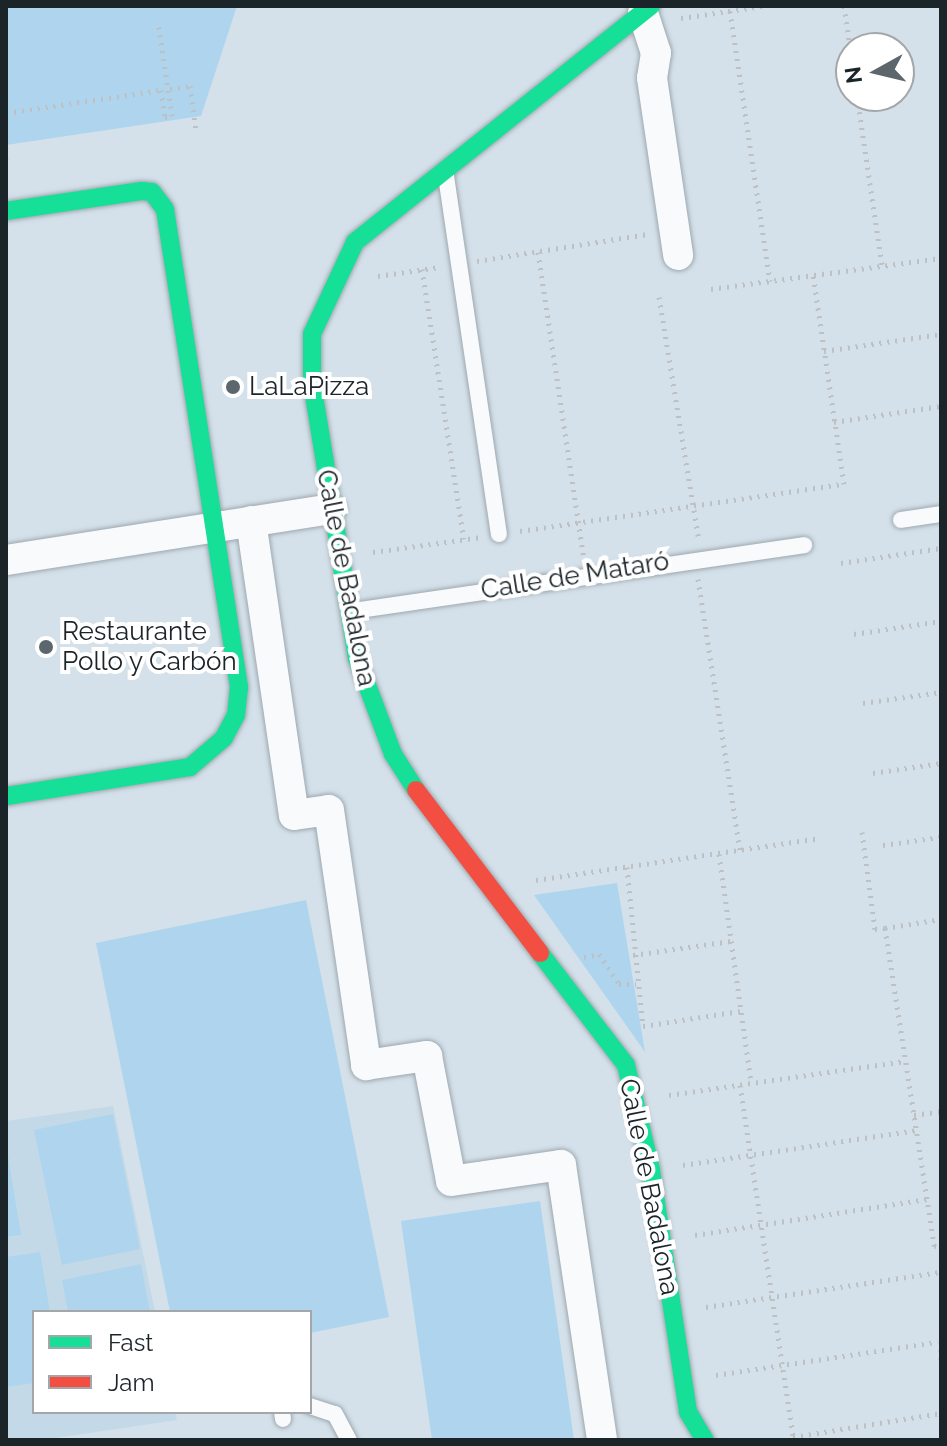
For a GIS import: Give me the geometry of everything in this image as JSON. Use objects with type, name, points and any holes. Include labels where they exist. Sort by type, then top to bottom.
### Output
[{"type":"street","name":"Calle de Badalona","points":[[655,13],[355,242],[333,282],[312,334],[312,383],[347,612],[370,700],[393,754],[424,803],[626,1065],[651,1170],[688,1412],[705,1440]]},
{"type":"street","points":[[655,13],[656,53],[652,78],[678,255]]},
{"type":"street","points":[[6,211],[142,191],[159,199],[169,228],[239,687],[236,715],[224,738],[190,767],[6,796]]},
{"type":"street","points":[[6,560],[331,509]]},
{"type":"street","points":[[251,521],[294,815],[329,810],[366,1065],[427,1056],[451,1181],[561,1165],[602,1440]]},
{"type":"lane","points":[[445,171],[499,534]]},
{"type":"lane","points":[[901,520],[941,514]]},
{"type":"lane","name":"Calle de Mataró","points":[[347,612],[698,558],[804,545]]},
{"type":"lane","points":[[312,1407],[335,1414],[349,1440]]},
{"type":"path","points":[[655,13],[730,11],[763,6]]},
{"type":"path","points":[[844,6],[848,32]]},
{"type":"path","points":[[730,11],[770,281]]},
{"type":"path","points":[[6,113],[161,90],[165,117],[172,116],[158,21]]},
{"type":"path","points":[[170,89],[190,86],[196,131]]},
{"type":"path","points":[[859,112],[882,265]]},
{"type":"path","points":[[333,282],[649,234]]},
{"type":"path","points":[[538,252],[586,575]]},
{"type":"path","points":[[711,289],[941,258]]},
{"type":"path","points":[[422,269],[464,539]]},
{"type":"path","points":[[360,554],[844,484],[813,275]]},
{"type":"path","points":[[659,297],[692,506],[740,851]]},
{"type":"path","points":[[824,351],[941,334]]},
{"type":"path","points":[[834,422],[941,406]]},
{"type":"path","points":[[841,563],[941,548]]},
{"type":"path","points":[[854,634],[941,621]]},
{"type":"path","points":[[863,703],[941,692]]},
{"type":"path","points":[[873,773],[941,763]]},
{"type":"path","points":[[862,832],[875,929],[941,919]]},
{"type":"path","points":[[883,845],[941,837]]},
{"type":"path","points":[[536,880],[820,838]]},
{"type":"path","points":[[719,854],[751,1083]]},
{"type":"path","points":[[627,867],[636,934],[633,955],[643,1026],[740,1011]]},
{"type":"path","points":[[885,928],[934,1246],[941,1245]]},
{"type":"path","points":[[633,955],[731,941]]},
{"type":"path","points":[[653,1097],[906,1061]]},
{"type":"path","points":[[740,1085],[793,1438],[941,1413]]},
{"type":"path","points":[[914,1115],[941,1111]]},
{"type":"path","points":[[651,1170],[917,1130]]},
{"type":"path","points":[[662,1241],[927,1199]]},
{"type":"path","points":[[673,1312],[941,1272]]},
{"type":"path","points":[[683,1380],[940,1342],[941,1366]]},
{"type":"shaded area","points":[[6,6],[237,6],[201,116],[6,145]]},
{"type":"shaded area","points":[[617,883],[645,1052],[534,895]]},
{"type":"shaded area","points":[[306,900],[389,1317],[312,1333],[312,1310],[170,1310],[96,943]]},
{"type":"shaded area","points":[[113,1106],[155,1310],[32,1310],[32,1414],[176,1414],[177,1420],[42,1440],[6,1440],[6,1121]]},
{"type":"shaded area","points":[[113,1114],[140,1249],[62,1265],[34,1130]]},
{"type":"shaded area","points":[[6,1144],[21,1235],[6,1237]]},
{"type":"shaded area","points":[[540,1201],[574,1440],[432,1440],[401,1221]]},
{"type":"shaded area","points":[[40,1252],[50,1310],[32,1310],[32,1383],[6,1387],[6,1257]]},
{"type":"shaded area","points":[[141,1264],[150,1310],[68,1310],[62,1280]]},
{"type":"traffic: fast","points":[[416,790],[393,754],[357,658],[312,383],[312,334],[355,242],[651,6]]},
{"type":"traffic: fast","points":[[6,211],[142,191],[152,192],[165,209],[239,687],[236,715],[224,738],[190,767],[6,796]]},
{"type":"traffic: fast","points":[[540,953],[626,1065],[651,1170],[688,1412],[705,1440]]},
{"type":"traffic: jam","points":[[416,790],[540,953]]},
{"type":"place","name":"LaLaPizza","points":[[233,387]]},
{"type":"place","name":"Restaurante Pollo y Carbón","points":[[46,647]]}]
